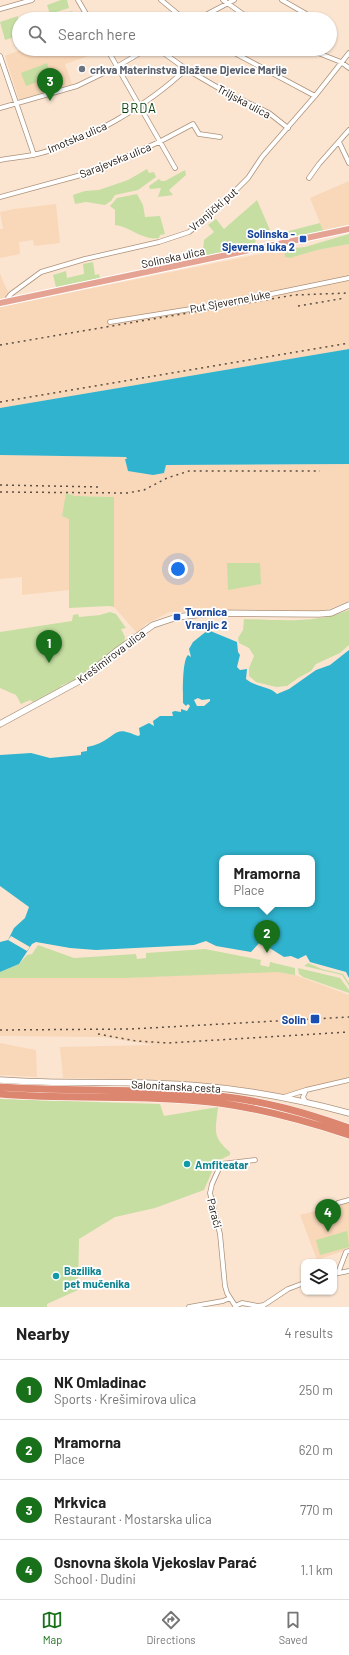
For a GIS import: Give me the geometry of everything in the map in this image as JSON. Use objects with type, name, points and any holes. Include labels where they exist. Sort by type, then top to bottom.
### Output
[{"type":"highway","points":[[0,1087],[187,1093],[220,1096],[253,1101],[303,1112],[349,1128]]},
{"type":"highway","points":[[0,1094],[154,1098],[218,1103],[276,1114],[349,1135]]},
{"type":"main road","name":"Solinska ulica","points":[[0,303],[349,229]]},
{"type":"main road","name":"Krešimirova ulica","points":[[0,724],[81,680],[118,650],[153,625],[177,617],[212,613],[319,614],[331,612],[349,605]]},
{"type":"main road","name":"Salonitanska cesta","points":[[0,1080],[200,1086],[281,1097],[349,1114]]},
{"type":"street","points":[[0,9],[31,0]]},
{"type":"street","points":[[78,0],[85,12]]},
{"type":"street","points":[[161,0],[176,12]]},
{"type":"street","points":[[223,0],[239,12]]},
{"type":"street","points":[[212,12],[234,0]]},
{"type":"street","points":[[282,0],[304,12]]},
{"type":"street","name":"Vranjički put","points":[[8,301],[11,294],[41,272],[85,259],[159,242],[189,232],[216,210],[248,178],[262,157],[315,96],[349,53]]},
{"type":"street","points":[[0,56],[2,67],[18,104],[34,155]]},
{"type":"street","points":[[112,56],[175,168]]},
{"type":"street","points":[[0,108],[77,86],[135,56]]},
{"type":"street","name":"Triljska ulica","points":[[168,56],[186,69],[222,90],[269,113],[288,128]]},
{"type":"street","points":[[240,56],[315,96]]},
{"type":"street","points":[[326,56],[342,62],[349,68]]},
{"type":"street","name":"Imotska ulica","points":[[0,160],[34,155],[82,137],[140,106],[178,77],[186,69]]},
{"type":"street","name":"Sarajevska ulica","points":[[0,197],[92,172],[160,142],[193,124],[199,134],[220,137]]},
{"type":"street","points":[[309,178],[314,170],[349,130]]},
{"type":"street","points":[[339,142],[349,163]]},
{"type":"street","name":"Put Sjeverne luke","points":[[110,322],[228,303],[349,278]]},
{"type":"street","points":[[281,1097],[349,1080]]},
{"type":"street","points":[[306,1090],[303,1098],[306,1103]]},
{"type":"street","name":"Parači","points":[[230,1298],[225,1286],[220,1234],[210,1188],[221,1164],[255,1160]]},
{"type":"street","points":[[338,1203],[349,1200]]},
{"type":"street","points":[[337,1272],[346,1252],[349,1251]]},
{"type":"street","points":[[337,1274],[349,1271]]},
{"type":"street","points":[[189,1307],[223,1301],[230,1298],[235,1306],[242,1303],[258,1306],[264,1305],[288,1289],[301,1284]]},
{"type":"shaded area","points":[[12,53],[12,56],[88,56],[65,64],[72,84],[19,100],[5,56]]},
{"type":"shaded area","points":[[349,181],[349,226],[338,229],[323,230],[310,198]]},
{"type":"shaded area","points":[[56,204],[60,243],[34,246],[33,240],[19,242],[20,254],[0,258],[0,229],[3,229],[0,212]]},
{"type":"shaded area","points":[[349,244],[349,349],[0,408],[0,307],[284,249],[285,257],[290,258],[317,250]]},
{"type":"shaded area","points":[[0,273],[3,281],[11,298],[0,300]]},
{"type":"shaded area","points":[[0,455],[126,457],[127,459],[164,473],[166,465],[349,464],[349,601],[324,611],[170,612],[146,624],[137,633],[114,607],[114,497],[75,496],[67,493],[69,519],[69,590],[22,595],[22,577],[0,579]]},
{"type":"shaded area","points":[[277,972],[295,975],[349,995],[349,1078],[282,1095],[275,1095],[223,1085],[163,1080],[63,1078],[60,1047],[154,1045],[102,1037],[0,1036],[0,978],[126,978]]},
{"type":"shaded area","points":[[0,1043],[36,1050],[37,1077],[0,1075]]},
{"type":"shaded area","points":[[349,1202],[349,1249],[317,1259],[300,1215]]},
{"type":"green space","points":[[61,0],[67,0],[69,8],[56,12],[49,12],[47,5]]},
{"type":"green space","points":[[12,18],[12,38],[5,40],[0,22]]},
{"type":"green space","points":[[47,63],[52,77],[26,86],[21,73]]},
{"type":"green space","points":[[147,169],[149,173],[154,172],[156,177],[138,190],[115,195],[111,201],[105,205],[86,202],[75,204],[73,195],[85,191],[99,190],[128,180]]},
{"type":"green space","points":[[185,170],[186,175],[169,190],[173,195],[158,197],[161,188],[150,189],[149,186],[159,179],[161,181],[165,181]]},
{"type":"green space","points":[[137,194],[143,205],[145,217],[160,216],[165,234],[160,235],[159,238],[148,238],[121,226],[115,225],[115,210],[110,206],[117,198]]},
{"type":"green space","points":[[257,200],[270,230],[257,234],[255,243],[196,258],[196,253],[203,252],[204,240],[214,232],[208,225],[216,219],[224,229]]},
{"type":"green space","points":[[320,223],[323,230],[338,229],[297,238],[287,237],[285,232]]},
{"type":"green space","points":[[349,234],[349,244],[317,250],[290,258],[285,257],[284,249],[305,247]]},
{"type":"green space","points":[[93,262],[95,275],[99,274],[100,278],[56,287],[53,275],[66,271],[67,278],[84,274],[83,264]]},
{"type":"green space","points":[[66,493],[75,496],[114,497],[114,607],[69,608],[69,519],[62,516]]},
{"type":"green space","points":[[227,563],[260,563],[261,584],[228,590]]},
{"type":"green space","points":[[349,610],[349,645],[340,653],[316,664],[311,671],[287,686],[276,687],[256,682],[249,676],[249,668],[254,656],[249,648],[239,643],[238,638],[243,630],[244,619],[310,619]]},
{"type":"green space","points":[[110,612],[116,614],[126,628],[121,629],[125,637],[124,643],[78,679],[60,686],[63,686],[33,702],[30,700],[21,704],[16,695],[0,688],[0,632],[72,621],[73,615],[78,614],[79,617],[100,615]]},
{"type":"green space","points":[[38,945],[74,958],[136,954],[137,959],[146,958],[146,953],[205,949],[261,960],[260,965],[269,967],[270,962],[295,968],[295,975],[277,972],[126,978],[0,978],[0,972],[19,964],[27,955],[32,954]]},
{"type":"green space","points":[[308,963],[322,969],[343,974],[349,983],[349,986],[342,975],[304,966]]},
{"type":"green space","points":[[298,968],[340,978],[349,990],[349,993],[303,977],[299,974]]},
{"type":"green space","points":[[0,1099],[160,1104],[164,1116],[218,1107],[216,1127],[217,1137],[230,1152],[230,1155],[217,1160],[204,1190],[155,1208],[115,1217],[79,1239],[78,1290],[47,1304],[47,1307],[0,1307]]},
{"type":"green space","points":[[347,1231],[349,1247],[320,1255],[316,1240]]},
{"type":"water","points":[[349,349],[349,464],[166,465],[164,473],[153,475],[128,471],[125,459],[127,459],[126,457],[0,455],[0,408]]},
{"type":"water","points":[[208,630],[237,642],[238,652],[240,655],[237,667],[240,670],[247,669],[246,679],[254,684],[270,689],[277,694],[289,689],[316,670],[330,665],[349,650],[349,978],[346,972],[310,962],[306,955],[298,959],[291,956],[284,957],[260,942],[251,952],[216,946],[206,941],[194,945],[96,950],[70,948],[36,942],[32,944],[19,964],[0,972],[0,942],[8,940],[14,928],[25,918],[29,907],[0,886],[0,755],[31,753],[50,758],[81,755],[81,752],[87,751],[87,747],[100,743],[118,732],[125,731],[138,736],[140,735],[139,728],[149,723],[154,726],[153,721],[160,716],[173,716],[172,712],[181,712],[181,709],[187,711],[190,706],[188,704],[186,706],[183,703],[183,685],[186,658],[188,655],[191,657],[189,649],[193,642]],"holes":[[[198,698],[202,700],[210,699],[210,701],[204,706],[197,706],[194,700]]]},
{"type":"pier","points":[[11,936],[30,947],[27,951],[8,940]]},
{"type":"railway","points":[[0,345],[294,295],[349,293]]},
{"type":"railway","points":[[298,306],[345,298]]},
{"type":"railway","points":[[0,402],[349,343]]},
{"type":"railway","points":[[0,492],[127,493],[144,490],[167,478],[189,471],[320,471]]},
{"type":"railway","points":[[0,485],[99,487]]},
{"type":"railway","points":[[0,1030],[131,1029],[349,1017]]},
{"type":"railway","points":[[98,1034],[136,1041],[168,1043],[349,1032]]},
{"type":"place","name":"crkva Materinstva Blažene Djevice Marije","points":[[82,69]]},
{"type":"place","name":"Mrkvica","points":[[50,101]]},
{"type":"place","name":"Solinska - Sjeverna luka 2","points":[[303,239]]},
{"type":"place","name":"Tvornica Vranjic 2","points":[[177,617]]},
{"type":"place","name":"NK Omladinac","points":[[49,663]]},
{"type":"place","name":"Mramorna","points":[[267,953]]},
{"type":"place","name":"Solin","points":[[315,1019]]},
{"type":"place","name":"Amfiteatar","points":[[187,1164]]},
{"type":"place","name":"Osnovna škola Vjekoslav Parać","points":[[328,1232]]},
{"type":"place","name":"Bazilika pet mučenika","points":[[56,1276]]},
{"type":"district","name":"BRDA","points":[[139,108]]}]
